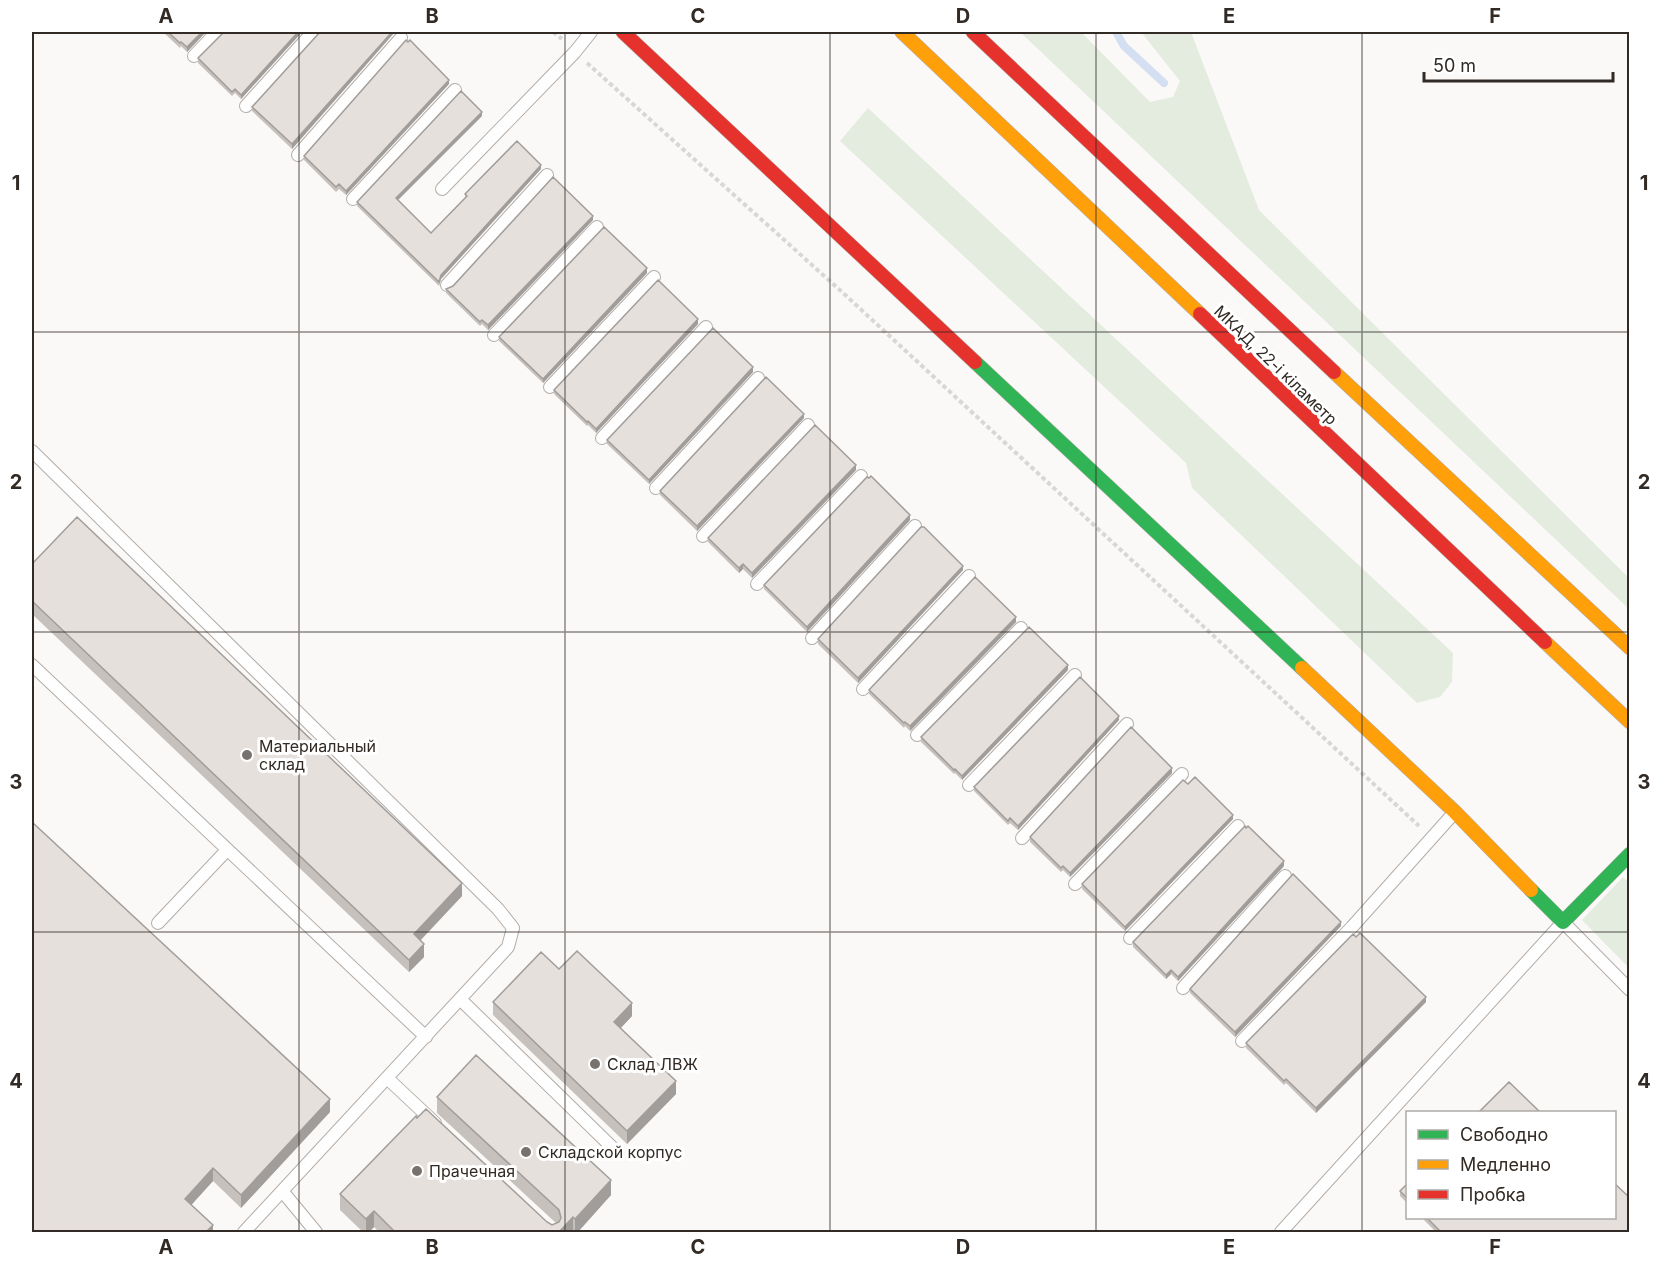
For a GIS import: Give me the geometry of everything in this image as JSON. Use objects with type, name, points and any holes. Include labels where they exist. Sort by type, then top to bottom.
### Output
[{"type":"main road","points":[[623,32],[1455,812],[1563,922],[1629,854]]},
{"type":"main road","name":"МКАД, 22-і кіламетр","points":[[902,32],[1615,708],[1628,728]]},
{"type":"main road","name":"МКАД, 22-і кіламетр","points":[[973,32],[1245,291],[1629,648]]},
{"type":"lane","points":[[194,56],[217,32]]},
{"type":"lane","points":[[246,106],[313,32]]},
{"type":"lane","points":[[442,189],[575,52],[591,32]]},
{"type":"lane","points":[[298,155],[401,38]]},
{"type":"lane","points":[[353,199],[455,90]]},
{"type":"lane","points":[[447,285],[547,175]]},
{"type":"lane","points":[[494,335],[597,227]]},
{"type":"lane","points":[[550,387],[654,277]]},
{"type":"lane","points":[[603,438],[706,327]]},
{"type":"lane","points":[[656,488],[758,378]]},
{"type":"lane","points":[[703,536],[808,425]]},
{"type":"lane","points":[[32,451],[498,909],[513,928],[508,947],[244,1233]]},
{"type":"lane","points":[[757,584],[861,476]]},
{"type":"lane","points":[[812,638],[915,526]]},
{"type":"lane","points":[[863,689],[969,576]]},
{"type":"lane","points":[[917,735],[1021,628]]},
{"type":"lane","points":[[32,665],[426,1037]]},
{"type":"lane","points":[[969,785],[1075,675]]},
{"type":"lane","points":[[1022,838],[1127,724]]},
{"type":"lane","points":[[1075,884],[1182,774]]},
{"type":"lane","points":[[1242,1041],[1352,927],[1455,812]]},
{"type":"lane","points":[[1130,938],[1238,826]]},
{"type":"lane","points":[[158,923],[227,850]]},
{"type":"lane","points":[[1183,988],[1285,876]]},
{"type":"lane","points":[[1281,1233],[1563,922],[1629,990]]},
{"type":"lane","points":[[460,999],[618,1153]]},
{"type":"lane","points":[[387,1078],[448,1135]]},
{"type":"lane","points":[[283,1192],[316,1233]]},
{"type":"path","points":[[554,32],[850,300],[1431,837]]},
{"type":"shaded area","points":[[1020,32],[1081,32],[1150,102],[1173,97],[1180,81],[1141,32],[1191,32],[1259,210],[1629,578],[1629,609]]},
{"type":"shaded area","points":[[868,108],[1453,653],[1452,682],[1440,697],[1417,703],[1192,488],[1186,463],[840,141]]},
{"type":"shaded area","points":[[1623,877],[1629,883],[1629,968],[1582,920]]},
{"type":"building","points":[[168,32],[202,32],[187,47]]},
{"type":"building","points":[[224,32],[298,32],[241,95],[235,89],[232,92],[198,58]]},
{"type":"building","points":[[320,32],[392,32],[292,144],[252,107]]},
{"type":"building","points":[[406,40],[408,42],[410,40],[449,80],[346,191],[339,184],[336,187],[304,156]]},
{"type":"building","points":[[461,91],[482,112],[396,198],[431,233],[517,141],[541,165],[441,275],[439,282],[357,202]]},
{"type":"building","points":[[553,177],[593,216],[488,325],[482,320],[480,322],[446,289],[453,286]]},
{"type":"building","points":[[604,227],[647,268],[543,379],[499,337]]},
{"type":"building","points":[[658,280],[698,319],[596,429],[554,390]]},
{"type":"building","points":[[713,328],[753,367],[649,480],[607,440]]},
{"type":"building","points":[[766,377],[804,414],[697,526],[660,491]]},
{"type":"building","points":[[815,425],[856,465],[752,573],[743,564],[739,568],[708,538]]},
{"type":"building","points":[[871,476],[910,515],[807,627],[764,585],[867,477]]},
{"type":"building","name":"Материальный склад","points":[[77,517],[462,883],[414,934],[424,944],[409,960],[32,601],[32,564]]},
{"type":"building","points":[[921,527],[924,527],[963,566],[858,678],[818,639]]},
{"type":"building","points":[[975,577],[1016,617],[910,726],[869,690]]},
{"type":"building","points":[[1029,627],[1068,665],[962,776],[921,737]]},
{"type":"building","points":[[1080,677],[1119,716],[1018,826],[1010,818],[1008,821],[974,787]]},
{"type":"building","points":[[1131,727],[1172,768],[1070,873],[1063,866],[1061,868],[1030,837]]},
{"type":"building","points":[[1195,777],[1233,815],[1125,927],[1082,884],[1183,780],[1188,784]]},
{"type":"building","points":[[32,822],[330,1099],[241,1195],[213,1168],[185,1199],[213,1225],[205,1233],[32,1233]]},
{"type":"building","points":[[1245,826],[1246,828],[1248,826],[1284,861],[1178,977],[1171,970],[1166,975],[1133,942]]},
{"type":"building","points":[[1293,874],[1341,922],[1235,1032],[1190,989]]},
{"type":"building","points":[[1360,933],[1426,997],[1316,1108],[1286,1079],[1284,1081],[1246,1043],[1353,934],[1356,937]]},
{"type":"building","name":"Склад ЛВЖ","points":[[577,951],[632,1003],[614,1022],[676,1081],[627,1131],[493,1002],[541,952],[559,969]]},
{"type":"building","points":[[476,1055],[611,1180],[575,1219],[573,1217],[558,1233],[396,1233],[374,1211],[366,1219],[340,1194],[416,1116],[417,1118],[426,1109],[547,1222],[552,1225],[559,1222],[561,1218],[559,1210],[437,1097]]},
{"type":"building","points":[[1509,1082],[1539,1111],[1480,1111]]},
{"type":"building","points":[[1406,1185],[1406,1197],[1400,1191]]},
{"type":"building","points":[[1616,1185],[1629,1197],[1629,1233],[1442,1233],[1428,1219],[1616,1219]]},
{"type":"waterway","points":[[1116,32],[1124,46],[1164,83]]},
{"type":"traffic: fast","points":[[975,362],[1302,668]]},
{"type":"traffic: fast","points":[[1531,890],[1563,922],[1630,854]]},
{"type":"traffic: slow","points":[[902,32],[1200,314]]},
{"type":"traffic: slow","points":[[1334,372],[1630,648]]},
{"type":"traffic: slow","points":[[1545,642],[1630,722]]},
{"type":"traffic: slow","points":[[1302,668],[1455,812],[1531,890]]},
{"type":"traffic: jam","points":[[623,32],[975,362]]},
{"type":"traffic: jam","points":[[973,32],[1334,372]]},
{"type":"traffic: jam","points":[[1200,314],[1545,642]]},
{"type":"place","name":"Материальный склад","points":[[247,755]]},
{"type":"place","name":"Склад ЛВЖ","points":[[595,1064]]},
{"type":"place","name":"Складской корпус","points":[[526,1152]]},
{"type":"place","name":"Прачечная","points":[[417,1171]]}]
